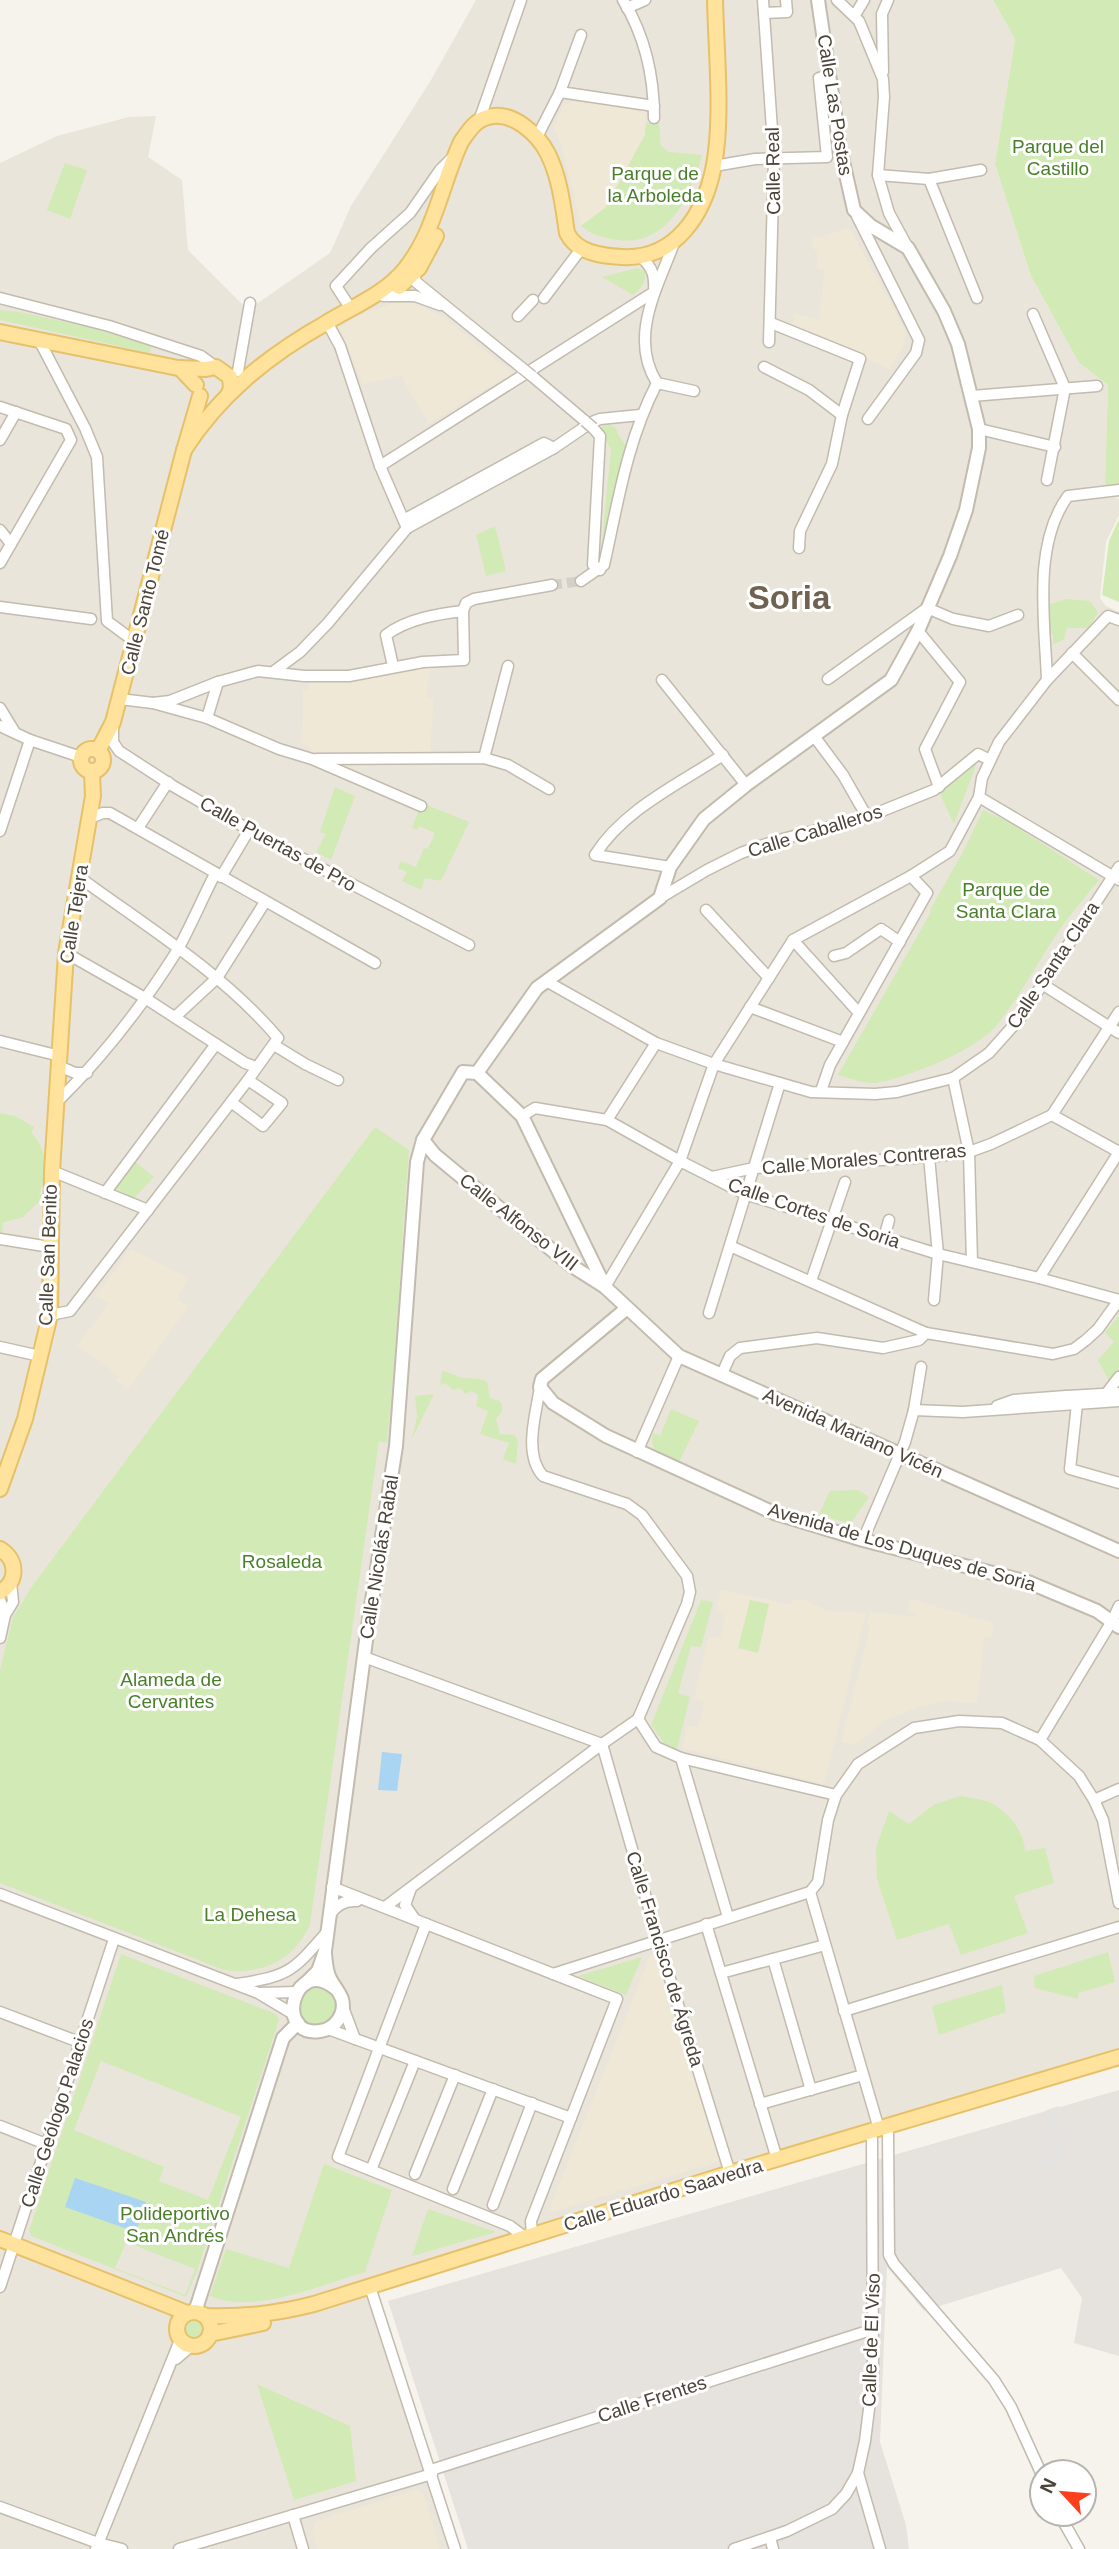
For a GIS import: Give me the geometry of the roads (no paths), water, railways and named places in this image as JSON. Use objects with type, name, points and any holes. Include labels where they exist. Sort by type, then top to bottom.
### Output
[{"type":"main road","points":[[355,307],[404,271],[423,243],[454,156],[471,128],[487,117],[509,118],[528,128],[537,137],[554,168],[567,233],[576,244],[602,256],[641,257],[659,252],[674,243],[682,236],[696,212],[714,166],[717,131],[715,0]]},
{"type":"main road","points":[[355,307],[383,296],[405,283],[432,248],[446,203],[447,177]]},
{"type":"main road","name":"Calle Santo Tomé","points":[[184,450],[225,397],[258,367],[281,349],[355,307]]},
{"type":"main road","points":[[0,331],[180,368],[222,370],[258,367]]},
{"type":"main road","points":[[180,368],[209,402],[225,397],[231,381],[222,370]]},
{"type":"main road","points":[[198,391],[199,376],[222,370]]},
{"type":"main road","name":"Calle Santo Tomé","points":[[99,751],[113,722],[120,699],[198,391]]},
{"type":"main road","points":[[87,750],[99,751],[103,762],[99,769],[92,772],[82,766],[80,757],[87,750]]},
{"type":"main road","name":"Calle Tejera","points":[[59,1061],[66,953],[90,818],[92,772]]},
{"type":"main road","name":"Calle San Benito","points":[[0,1489],[25,1419],[50,1315],[51,1171],[59,1061]]},
{"type":"main road","points":[[0,1549],[14,1566],[5,1588]]},
{"type":"main road","name":"Calle Eduardo Saavedra","points":[[186,2343],[205,2342],[210,2334],[292,2316],[372,2293],[1119,2057]]},
{"type":"main road","name":"Calle Eduardo Saavedra","points":[[191,2316],[246,2317],[274,2314],[314,2304],[777,2159],[880,2134],[1119,2066]]},
{"type":"main road","points":[[0,2239],[210,2324],[210,2334]]},
{"type":"main road","points":[[186,2343],[176,2331],[191,2316]]},
{"type":"street","points":[[479,121],[522,0]]},
{"type":"street","points":[[645,0],[625,4],[645,43],[654,118]]},
{"type":"street","name":"Calle Real","points":[[763,0],[774,158],[769,342]]},
{"type":"street","points":[[764,13],[788,12],[786,0]]},
{"type":"street","name":"Calle Las Postas","points":[[818,0],[840,148],[854,210],[919,340],[916,353],[868,419]]},
{"type":"street","points":[[837,0],[855,15],[883,79]]},
{"type":"street","points":[[855,15],[864,0]]},
{"type":"street","points":[[660,898],[670,867],[704,819],[746,785],[891,680],[918,631],[965,510],[979,448],[979,429],[972,396],[958,344],[944,311],[889,213],[878,175],[884,97],[882,14],[888,0]]},
{"type":"street","points":[[537,137],[560,92],[581,35]]},
{"type":"street","points":[[714,166],[774,158],[827,157],[819,78],[830,75]]},
{"type":"street","points":[[560,92],[654,106]]},
{"type":"street","points":[[355,307],[336,286],[371,248],[410,213],[440,170],[454,156]]},
{"type":"street","points":[[878,175],[929,179],[981,170]]},
{"type":"street","points":[[929,179],[977,298]]},
{"type":"street","points":[[854,210],[870,226],[908,248]]},
{"type":"street","points":[[432,221],[429,240],[413,271],[416,282],[593,422],[600,436],[593,565],[600,570]]},
{"type":"street","points":[[876,253],[885,242],[908,248]]},
{"type":"street","points":[[674,243],[654,292],[643,335],[650,372],[657,383],[695,391]]},
{"type":"street","points":[[518,316],[538,299],[576,244]]},
{"type":"street","points":[[641,257],[651,267],[655,278],[654,292]]},
{"type":"street","points":[[380,466],[654,292]]},
{"type":"street","points":[[383,296],[415,296],[451,310]]},
{"type":"street","points":[[1,299],[108,326],[201,356],[222,370],[250,303]]},
{"type":"street","points":[[1033,314],[1065,388],[1047,480]]},
{"type":"street","points":[[327,322],[340,346],[380,466],[407,528]]},
{"type":"street","points":[[771,323],[860,359],[842,415],[832,464],[800,531],[799,548]]},
{"type":"street","points":[[39,341],[85,428],[96,457],[107,621],[134,641]]},
{"type":"street","points":[[764,367],[809,390],[842,415]]},
{"type":"street","points":[[581,581],[604,565],[631,445],[640,415],[657,383]]},
{"type":"street","points":[[972,396],[1097,386]]},
{"type":"street","points":[[0,407],[66,429],[71,440],[0,563]]},
{"type":"street","points":[[0,440],[16,412]]},
{"type":"street","points":[[273,672],[300,652],[328,623],[407,528],[409,517],[544,443],[554,448],[593,422],[640,415]]},
{"type":"street","points":[[979,429],[1055,447]]},
{"type":"street","points":[[1047,680],[1042,569],[1058,509],[1068,496],[1119,490]]},
{"type":"street","points":[[0,530],[11,544]]},
{"type":"street","points":[[153,703],[170,701],[218,682],[258,671],[304,676],[349,676],[393,666],[464,660],[463,611],[466,603],[474,599],[552,585]]},
{"type":"street","points":[[0,607],[90,619]]},
{"type":"street","points":[[927,608],[953,619],[989,626],[1018,615]]},
{"type":"street","points":[[828,679],[927,608]]},
{"type":"street","points":[[393,666],[386,635],[396,627],[463,611]]},
{"type":"street","points":[[605,1287],[680,1161],[714,1065],[793,940],[911,876],[950,851],[979,797],[982,778],[990,760],[1012,724],[1047,680],[1108,616],[1119,620]]},
{"type":"street","points":[[918,631],[960,682],[925,749],[940,787]]},
{"type":"street","points":[[1072,653],[1119,700]]},
{"type":"street","points":[[484,758],[508,666]]},
{"type":"street","points":[[662,680],[746,785]]},
{"type":"street","points":[[206,718],[218,682]]},
{"type":"street","points":[[120,699],[153,703],[206,718],[421,806]]},
{"type":"street","points":[[0,708],[14,732]]},
{"type":"street","name":"Calle Puertas de Pro","points":[[113,722],[113,741],[119,751],[168,782],[249,830],[469,945]]},
{"type":"street","points":[[0,726],[30,740],[80,757]]},
{"type":"street","points":[[814,736],[843,775],[867,817]]},
{"type":"street","points":[[0,831],[2,817],[30,740]]},
{"type":"street","name":"Calle Caballeros","points":[[541,985],[660,898],[707,870],[741,853],[775,841],[867,817],[940,787],[978,754],[990,760]]},
{"type":"street","points":[[670,867],[595,855],[605,839],[645,805],[723,755]]},
{"type":"street","points":[[312,760],[484,758],[508,765],[549,789]]},
{"type":"street","points":[[141,830],[168,782]]},
{"type":"street","points":[[979,797],[1117,874]]},
{"type":"street","points":[[90,818],[110,813],[375,963]]},
{"type":"street","points":[[57,1102],[87,1073],[145,998],[177,949],[218,876],[249,830]]},
{"type":"street","name":"Calle Santa Clara","points":[[541,985],[656,1043],[714,1065],[811,1091],[875,1094],[897,1092],[953,1078],[989,1053],[1013,1027],[1117,874]]},
{"type":"street","points":[[821,1091],[830,1065],[927,893],[911,876]]},
{"type":"street","points":[[79,877],[217,978],[264,1020],[276,1041],[305,1063],[338,1080]]},
{"type":"street","points":[[175,1017],[217,978],[265,902]]},
{"type":"street","points":[[706,910],[769,978]]},
{"type":"street","points":[[834,956],[846,953],[881,929],[900,942]]},
{"type":"street","points":[[793,940],[859,1013]]},
{"type":"street","points":[[66,953],[145,998],[245,1063],[256,1066]]},
{"type":"street","points":[[1042,984],[1119,1033]]},
{"type":"street","points":[[541,985],[477,1073],[522,1116],[605,1287]]},
{"type":"street","points":[[750,1007],[843,1042]]},
{"type":"street","points":[[1039,1278],[1119,1152],[1052,1115],[1119,1012]]},
{"type":"street","points":[[0,1041],[59,1061],[75,1073],[87,1073]]},
{"type":"street","points":[[50,1315],[70,1311],[276,1041]]},
{"type":"street","points":[[607,1120],[656,1043]]},
{"type":"street","points":[[105,1193],[216,1044]]},
{"type":"street","name":"Calle Nicolás Rabal","points":[[336,1989],[327,1972],[325,1951],[364,1657],[396,1446],[417,1161],[423,1140],[463,1072],[477,1073]]},
{"type":"street","points":[[953,1078],[969,1152],[972,1262]]},
{"type":"street","points":[[232,1102],[263,1126],[282,1103],[248,1080]]},
{"type":"street","points":[[709,1313],[780,1083]]},
{"type":"street","name":"Calle Cortes de Soria","points":[[522,1116],[535,1108],[607,1120],[746,1194],[938,1254],[1119,1300]]},
{"type":"street","name":"Calle Morales Contreras","points":[[712,1177],[754,1168],[969,1152],[1052,1115]]},
{"type":"street","name":"Calle Alfonso VIII","points":[[423,1140],[435,1155],[572,1266],[605,1287]]},
{"type":"street","points":[[417,1161],[435,1155]]},
{"type":"street","points":[[929,1157],[938,1254],[934,1300]]},
{"type":"street","points":[[51,1171],[148,1210]]},
{"type":"street","points":[[811,1281],[845,1182]]},
{"type":"street","points":[[884,1238],[889,1220]]},
{"type":"street","points":[[0,1239],[50,1247]]},
{"type":"street","points":[[730,1247],[926,1333],[1053,1354],[1074,1349],[1086,1340],[1098,1329],[1119,1300]]},
{"type":"street","name":"Avenida Mariano Vicén","points":[[605,1287],[679,1356],[1119,1551]]},
{"type":"street","points":[[385,1907],[638,1719],[687,1604],[690,1592],[687,1576],[642,1515],[627,1504],[542,1476],[535,1468],[532,1435],[540,1387],[545,1376],[626,1309]]},
{"type":"street","points":[[722,1374],[730,1356],[740,1348],[817,1338],[883,1348],[919,1340],[926,1333]]},
{"type":"street","points":[[0,1347],[40,1356]]},
{"type":"street","points":[[637,1452],[679,1356]]},
{"type":"street","points":[[863,1540],[905,1442],[921,1367]]},
{"type":"street","points":[[1106,1394],[1119,1377]]},
{"type":"street","name":"Avenida de Los Duques de Soria","points":[[540,1387],[548,1398],[565,1411],[637,1452],[774,1513],[863,1540],[1028,1582],[1097,1611],[1116,1624]]},
{"type":"street","points":[[987,1410],[1014,1400],[1119,1393]]},
{"type":"street","points":[[1066,1396],[1077,1404]]},
{"type":"street","points":[[914,1409],[987,1410],[1119,1401]]},
{"type":"street","points":[[1077,1404],[1070,1469],[1119,1483]]},
{"type":"street","points":[[0,1638],[5,1615],[13,1602],[5,1588]]},
{"type":"street","points":[[0,1600],[5,1615]]},
{"type":"street","points":[[1040,1740],[1116,1624],[1119,1606]]},
{"type":"street","points":[[364,1657],[602,1744]]},
{"type":"street","points":[[638,1719],[656,1747],[681,1758],[836,1795]]},
{"type":"street","points":[[553,1974],[810,1892],[818,1882],[828,1820],[836,1795],[858,1765],[914,1728],[959,1721],[1002,1723],[1040,1740],[1079,1776],[1094,1800],[1105,1828],[1119,1903]]},
{"type":"street","name":"Calle Francisco de Ágreda","points":[[602,1744],[658,1940],[730,2173]]},
{"type":"street","points":[[681,1758],[728,1917]]},
{"type":"street","points":[[1094,1800],[1119,1789]]},
{"type":"street","points":[[332,1887],[617,1999],[531,2221],[530,2238],[510,2226],[338,2157],[426,1924]]},
{"type":"street","points":[[411,1887],[405,1905],[415,1920]]},
{"type":"street","points":[[810,1892],[880,2134],[889,2255],[994,2380],[1011,2407],[1034,2458]]},
{"type":"street","points":[[0,1894],[258,1993],[313,2031],[328,2029],[571,2118]]},
{"type":"street","points":[[329,1916],[341,1903],[350,1900],[365,1901]]},
{"type":"street","points":[[706,1924],[777,2159]]},
{"type":"street","points":[[844,2011],[1119,1927]]},
{"type":"street","points":[[233,1984],[267,1979],[291,1971],[327,1932]]},
{"type":"street","name":"Calle Geólogo Palacios","points":[[0,2287],[114,1939]]},
{"type":"street","points":[[721,1973],[825,1945]]},
{"type":"street","name":"Calle Nicolás Rabal","points":[[301,1988],[318,1971],[325,1951]]},
{"type":"street","points":[[773,1959],[811,2090]]},
{"type":"street","points":[[258,1993],[301,1988],[321,1981],[336,1989],[355,2039]]},
{"type":"street","points":[[191,2316],[283,2038],[295,2018],[292,2002],[301,1988]]},
{"type":"street","points":[[328,2029],[340,2018],[342,2005]]},
{"type":"street","points":[[0,2012],[79,2042]]},
{"type":"street","points":[[371,2170],[415,2061]]},
{"type":"street","points":[[415,2174],[455,2075]]},
{"type":"street","points":[[761,2104],[863,2075]]},
{"type":"street","points":[[453,2189],[493,2089]]},
{"type":"street","points":[[493,2205],[532,2103]]},
{"type":"street","points":[[0,2126],[46,2144]]},
{"type":"street","name":"Calle de El Viso","points":[[734,2549],[787,2531],[832,2509],[846,2494],[858,2473],[873,2377],[880,2134]]},
{"type":"street","points":[[372,2293],[455,2549]]},
{"type":"street","name":"Calle Frentes","points":[[179,2549],[431,2472],[874,2329]]},
{"type":"street","points":[[97,2546],[173,2362],[186,2343]]},
{"type":"street","points":[[858,2473],[880,2549]]},
{"type":"street","points":[[0,2507],[97,2546],[122,2549]]},
{"type":"street","points":[[293,2515],[303,2549]]},
{"type":"street","points":[[1067,2528],[1079,2549]]},
{"type":"street","points":[[770,2537],[773,2549]]},
{"type":"water","points":[[382,1752],[402,1754],[397,1791],[378,1790]]},
{"type":"water","points":[[75,2178],[146,2202],[136,2232],[65,2207]]},
{"type":"tunnel","points":[[552,585],[581,581]]},
{"type":"district","name":"Soria","points":[[789,597]]},
{"type":"park label","name":"Parque del Castillo","points":[[1058,157]]},
{"type":"park label","name":"Parque de la Arboleda","points":[[655,184]]},
{"type":"park label","name":"Parque de Santa Clara","points":[[1006,900]]},
{"type":"park label","name":"Rosaleda","points":[[282,1561]]},
{"type":"park label","name":"Alameda de Cervantes","points":[[171,1690]]},
{"type":"park label","name":"La Dehesa","points":[[250,1914]]},
{"type":"park label","name":"Polideportivo San Andrés","points":[[175,2224]]}]
